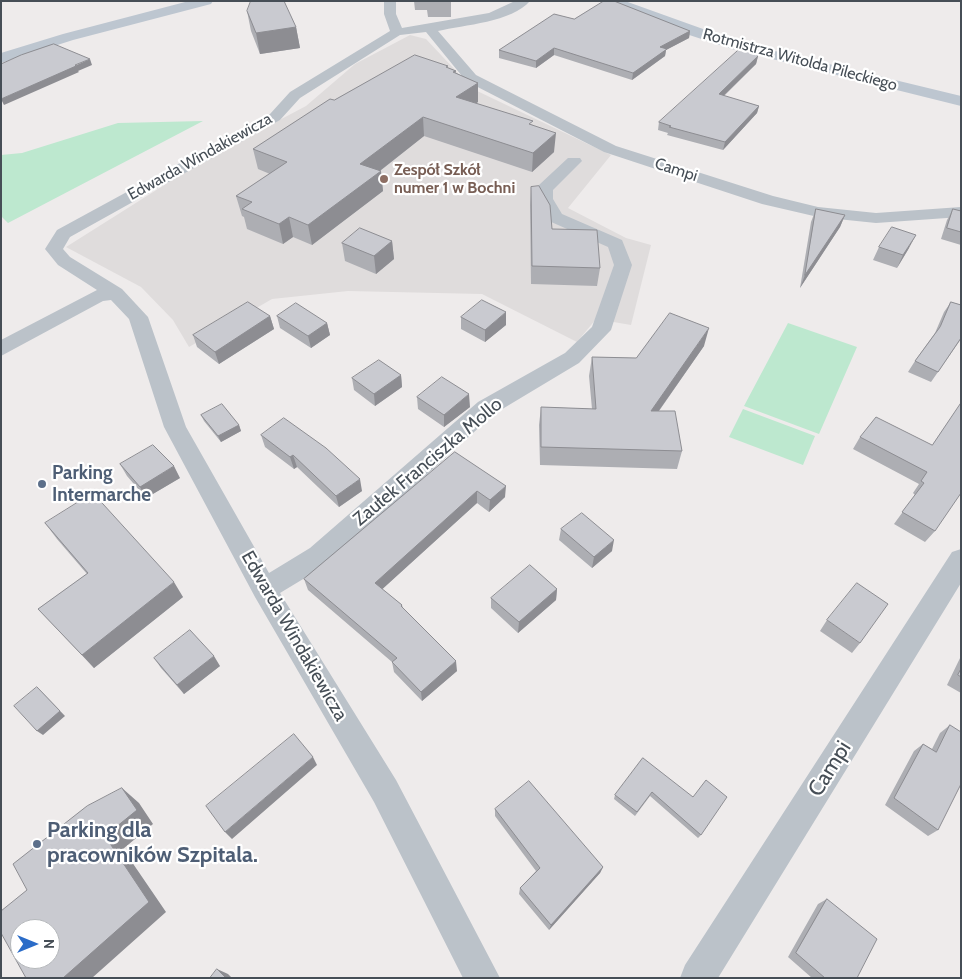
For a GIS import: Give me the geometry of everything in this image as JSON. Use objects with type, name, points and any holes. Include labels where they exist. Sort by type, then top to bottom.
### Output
[{"type":"main road","points":[[1,58],[76,34],[206,1]]},
{"type":"main road","name":"Rotmistrza Witolda Pileckiego","points":[[595,1],[642,13]]},
{"type":"main road","name":"Rotmistrza Witolda Pileckiego","points":[[612,1],[738,46],[961,101]]},
{"type":"street","points":[[390,1],[390,14],[397,32]]},
{"type":"street","name":"Edwarda Windakiewicza","points":[[471,21],[510,1]]},
{"type":"street","name":"Edwarda Windakiewicza","points":[[482,978],[385,791],[264,589],[175,427],[138,317],[115,293],[64,261],[54,249],[63,234],[275,116],[295,95],[397,32],[471,21],[507,11],[524,1]]},
{"type":"street","name":"Campi","points":[[429,28],[471,78],[610,149],[768,200],[818,212],[876,218],[961,212]]},
{"type":"street","name":"Zaułek Franciszka Mollo","points":[[264,589],[319,556],[486,408],[572,358],[601,330],[623,265],[616,244],[555,217],[545,199],[545,189],[574,161]]},
{"type":"street","points":[[1,349],[98,296],[115,293]]},
{"type":"street","name":"Campi","points":[[698,978],[961,560]]},
{"type":"shaded area","name":"Zespół Szkół numer 1 w Bochni","points":[[410,35],[426,39],[473,89],[611,155],[568,208],[626,238],[651,245],[631,325],[596,319],[577,342],[482,294],[348,291],[272,299],[189,347],[173,320],[141,287],[66,247],[204,160],[306,106],[355,64]]},
{"type":"green space","points":[[203,121],[8,223],[1,216],[1,155],[22,153],[118,123]]},
{"type":"green space","points":[[788,323],[857,347],[819,434],[744,406]]},
{"type":"green space","points":[[743,409],[815,436],[803,465],[729,437]]},
{"type":"building","points":[[251,1],[284,1],[296,27],[256,33],[247,11]]},
{"type":"building","points":[[604,1],[614,1],[690,31],[660,47],[667,49],[633,73],[554,48],[536,61],[499,50],[554,14],[574,19]]},
{"type":"building","points":[[54,44],[90,59],[1,99],[1,64]]},
{"type":"building","points":[[743,46],[750,47],[758,56],[719,94],[759,106],[725,142],[669,127],[671,126],[659,122]]},
{"type":"building","points":[[415,55],[448,66],[446,67],[456,71],[453,72],[478,83],[456,97],[533,121],[529,124],[556,133],[533,153],[423,117],[360,164],[381,171],[308,225],[289,217],[279,224],[242,209],[252,202],[236,196],[287,162],[253,149],[330,99],[334,100]]},
{"type":"building","points":[[539,186],[550,205],[552,229],[597,230],[600,268],[532,266],[531,187]]},
{"type":"building","points":[[816,209],[845,215],[805,275]]},
{"type":"building","points":[[953,209],[961,211],[961,232],[947,228]]},
{"type":"building","points":[[892,227],[916,235],[903,255],[879,247]]},
{"type":"building","points":[[360,228],[392,241],[374,256],[342,243]]},
{"type":"building","points":[[482,300],[506,312],[485,330],[461,317]]},
{"type":"building","points":[[248,302],[270,316],[215,352],[193,335]]},
{"type":"building","points":[[951,302],[961,305],[961,338],[938,372],[915,361],[940,327]]},
{"type":"building","points":[[296,303],[327,323],[308,336],[277,316]]},
{"type":"building","points":[[670,313],[709,328],[651,411],[675,411],[682,451],[541,447],[541,407],[596,409],[592,357],[636,358]]},
{"type":"building","points":[[379,360],[401,375],[374,394],[352,378]]},
{"type":"building","points":[[442,377],[469,394],[444,415],[417,397]]},
{"type":"building","points":[[961,403],[961,493],[935,531],[902,512],[924,483],[921,481],[927,472],[860,437],[876,417],[932,445]]},
{"type":"building","points":[[222,404],[239,425],[218,436],[201,415]]},
{"type":"building","points":[[284,418],[326,448],[360,479],[336,496],[293,455],[290,457],[261,435]]},
{"type":"building","points":[[153,445],[174,466],[140,487],[120,464]]},
{"type":"building","points":[[455,452],[506,486],[490,500],[477,491],[375,583],[402,605],[456,661],[421,692],[392,662],[397,658],[304,579]]},
{"type":"building","points":[[93,493],[174,582],[82,655],[38,609],[88,573],[45,523]]},
{"type":"building","points":[[582,513],[614,540],[594,557],[561,529]]},
{"type":"building","points":[[530,565],[557,589],[519,622],[491,598]]},
{"type":"building","points":[[857,583],[888,604],[860,643],[827,620]]},
{"type":"building","points":[[190,630],[214,656],[177,685],[154,658]]},
{"type":"building","points":[[37,687],[60,711],[37,731],[14,706]]},
{"type":"building","points":[[950,725],[961,732],[961,784],[938,830],[894,798],[923,744],[936,752]]},
{"type":"building","points":[[294,734],[313,757],[225,832],[206,806]]},
{"type":"building","points":[[643,758],[693,797],[706,780],[727,797],[701,835],[652,792],[637,812],[615,795]]},
{"type":"building","points":[[529,781],[603,867],[551,925],[520,888],[540,868],[495,809]]},
{"type":"building","points":[[122,788],[137,810],[105,836],[149,902],[63,978],[26,978],[21,969],[60,969],[60,919],[10,919],[10,949],[1,933],[1,911],[27,890],[13,864],[87,806]]},
{"type":"building","points":[[827,899],[877,939],[857,978],[825,978],[796,953]]},
{"type":"building","points":[[217,969],[226,978],[210,978]]},
{"type":"place","name":"Zespół Szkół numer 1 w Bochni","points":[[384,179]]},
{"type":"place","name":"Parking Intermarche","points":[[42,484]]},
{"type":"place","name":"Parking dla pracowników Szpitala.","points":[[37,844]]}]
